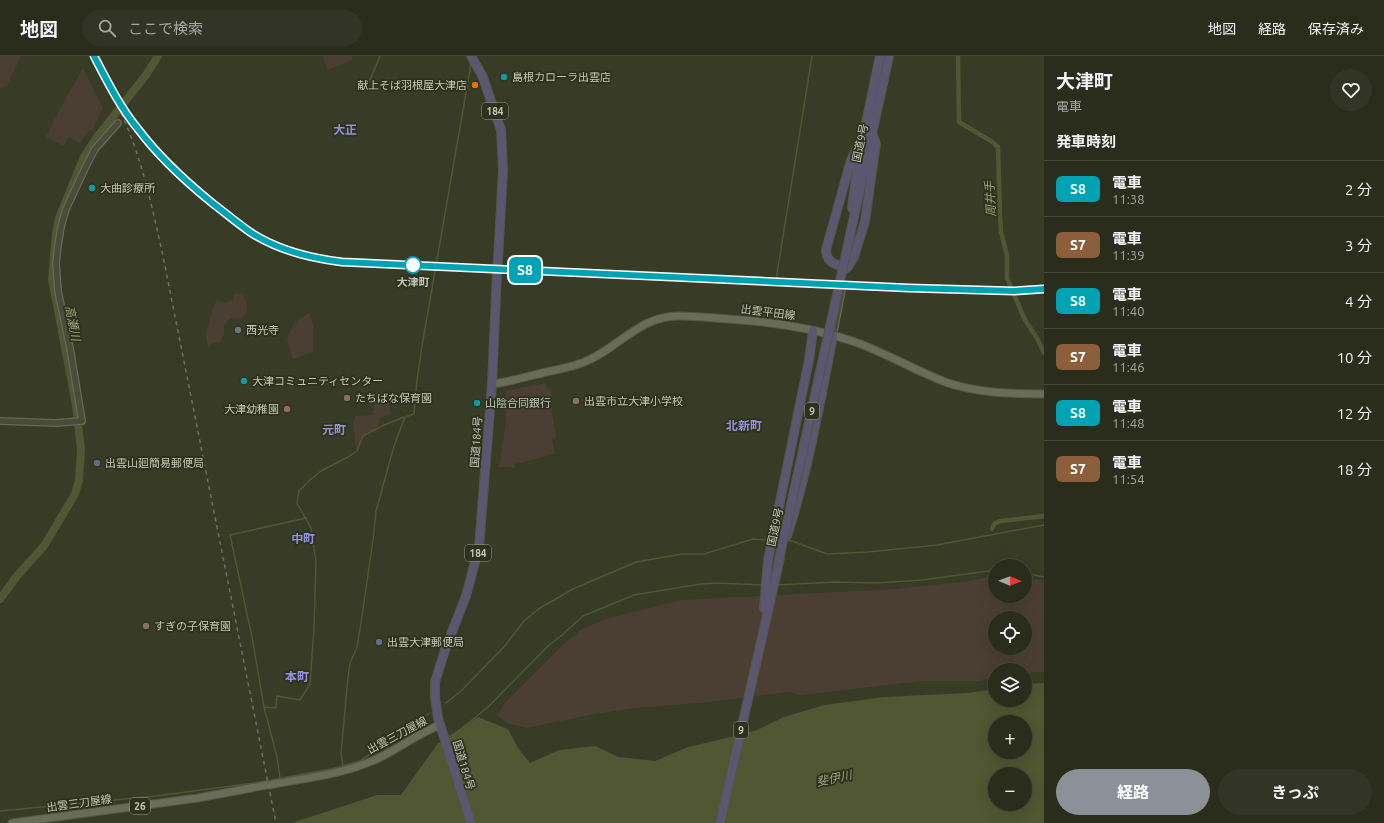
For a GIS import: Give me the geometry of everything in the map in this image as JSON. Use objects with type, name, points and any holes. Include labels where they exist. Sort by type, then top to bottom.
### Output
[{"type":"highway","name":"国道184号","points":[[471,823],[436,711],[435,698],[436,677],[466,596],[480,547],[492,384],[503,170],[501,130],[482,75],[472,56]]},
{"type":"highway","name":"国道9号","points":[[850,235],[853,199],[862,145],[880,56]]},
{"type":"highway","name":"国道9号","points":[[720,823],[890,56]]},
{"type":"highway","points":[[862,145],[857,148],[851,160],[826,250],[826,255],[829,260],[847,268],[856,252],[865,221],[876,144],[873,135]]},
{"type":"highway","name":"9","points":[[762,636],[768,560],[812,345],[813,331]]},
{"type":"highway","name":"9","points":[[778,564],[794,514],[817,417],[833,336]]},
{"type":"main road","name":"出雲平田線","points":[[492,384],[580,364],[600,354],[642,325],[660,318],[679,316],[748,320],[792,325],[852,341],[950,383],[982,390],[1022,394],[1044,394]]},
{"type":"main road","name":"出雲三刀屋線","points":[[12,823],[198,798],[355,768],[390,753],[418,735],[442,729]]},
{"type":"street","points":[[0,421],[56,423],[82,421],[70,348],[58,291],[56,263],[58,245],[66,209],[87,164],[95,149],[118,123]]},
{"type":"street","points":[[833,336],[847,268]]},
{"type":"shaded area","points":[[0,56],[21,56],[7,86],[0,89]]},
{"type":"shaded area","points":[[322,56],[352,56],[353,59],[328,70]]},
{"type":"shaded area","points":[[83,68],[103,108],[92,131],[89,130],[80,143],[69,137],[63,146],[46,137]]},
{"type":"shaded area","points":[[242,293],[247,306],[246,313],[241,319],[231,318],[227,321],[224,325],[224,334],[219,343],[213,342],[208,347],[206,335],[213,307],[217,300],[229,302],[233,300],[233,294]]},
{"type":"shaded area","points":[[309,313],[313,325],[313,352],[293,359],[287,339],[294,323]]},
{"type":"shaded area","points":[[546,383],[547,389],[550,388],[552,399],[550,401],[556,437],[552,439],[555,454],[515,464],[515,468],[499,467],[506,423],[506,391]]},
{"type":"shaded area","points":[[376,392],[390,393],[391,395],[388,397],[391,415],[380,417],[378,427],[362,436],[356,451],[353,421],[355,420],[355,416],[373,415]]},
{"type":"shaded area","points":[[988,577],[988,603],[1032,603],[1032,579],[1044,581],[1044,672],[1032,673],[1032,663],[988,663],[988,679],[978,681],[922,681],[801,695],[789,692],[700,703],[636,708],[594,714],[527,728],[509,724],[497,715],[506,702],[565,643],[582,629],[606,619],[682,600],[896,589],[969,581]]},
{"type":"water","name":"斐伊川","points":[[1044,683],[1044,823],[292,823],[377,795],[401,795],[438,743],[478,717],[508,729],[518,748],[530,763],[559,750],[595,746],[618,757],[655,761],[688,747],[757,730],[784,717],[824,705],[884,697],[967,693],[988,690],[988,707],[1032,707],[1032,684]]},
{"type":"waterway","name":"高瀬川","points":[[0,599],[17,576],[44,546],[75,494],[79,480],[81,450],[76,405],[52,279],[56,233],[59,218],[84,157],[97,137],[146,75],[158,56]]},
{"type":"waterway","points":[[370,80],[380,56]]},
{"type":"waterway","points":[[776,280],[812,56]]},
{"type":"waterway","name":"周井手","points":[[958,56],[959,122],[991,141],[998,147],[1001,232],[1007,255],[1007,278],[1025,320],[1037,338],[1044,353]]},
{"type":"waterway","points":[[343,767],[341,753],[348,677],[350,663],[357,647],[376,511],[394,446],[405,417],[414,414],[422,346],[471,64]]},
{"type":"waterway","points":[[280,778],[277,757],[264,707],[276,708],[277,696],[300,700],[310,684],[314,628],[316,561],[311,528],[297,503],[299,491],[321,471],[357,451],[363,436],[404,417]]},
{"type":"waterway","points":[[992,529],[994,524],[1000,521],[1044,516]]},
{"type":"waterway","points":[[264,707],[252,637],[230,535],[306,518]]},
{"type":"waterway","points":[[786,541],[792,541],[827,554],[868,552],[937,545],[1044,525]]},
{"type":"waterway","points":[[446,703],[461,691],[504,647],[524,621],[540,608],[573,589],[636,562],[682,554],[704,554],[753,539],[768,540]]},
{"type":"waterway","points":[[776,585],[836,582],[875,583],[923,580],[988,571]]},
{"type":"waterway","points":[[1032,574],[1044,577]]},
{"type":"waterway","points":[[462,728],[487,708],[550,644],[583,616],[634,595],[701,584],[716,583],[763,585]]},
{"type":"waterway","points":[[0,811],[156,796],[254,783],[331,769],[360,761],[403,733],[429,713]]},
{"type":"railway","points":[[94,56],[114,94],[131,121],[172,168],[211,202],[252,233],[284,249],[303,255],[342,262],[909,288],[1014,291],[1044,289]]},
{"type":"railway","points":[[121,113],[141,165],[163,256],[276,823]]},
{"type":"train","name":"S8","points":[[94,56],[118,100],[137,129],[188,183],[230,217],[265,241],[284,250],[300,255],[342,262],[825,285],[1014,291],[1044,289]]},
{"type":"place","name":"島根カローラ出雲店","points":[[504,77]]},
{"type":"place","name":"献上そば羽根屋大津店","points":[[475,85]]},
{"type":"place","name":"大曲診療所","points":[[92,188]]},
{"type":"place","name":"大津町","points":[[413,265]]},
{"type":"place","name":"西光寺","points":[[238,330]]},
{"type":"place","name":"大津コミュニティセンター","points":[[244,381]]},
{"type":"place","name":"たちばな保育園","points":[[347,398]]},
{"type":"place","name":"出雲市立大津小学校","points":[[576,401]]},
{"type":"place","name":"山陰合同銀行","points":[[477,403]]},
{"type":"place","name":"大津幼稚園","points":[[287,409]]},
{"type":"place","name":"出雲山廻簡易郵便局","points":[[97,463]]},
{"type":"place","name":"すぎの子保育園","points":[[146,626]]},
{"type":"place","name":"出雲大津郵便局","points":[[379,642]]},
{"type":"district","name":"大正","points":[[345,129]]},
{"type":"district","name":"北新町","points":[[744,425]]},
{"type":"district","name":"元町","points":[[334,429]]},
{"type":"district","name":"中町","points":[[303,538]]},
{"type":"district","name":"本町","points":[[297,676]]}]
